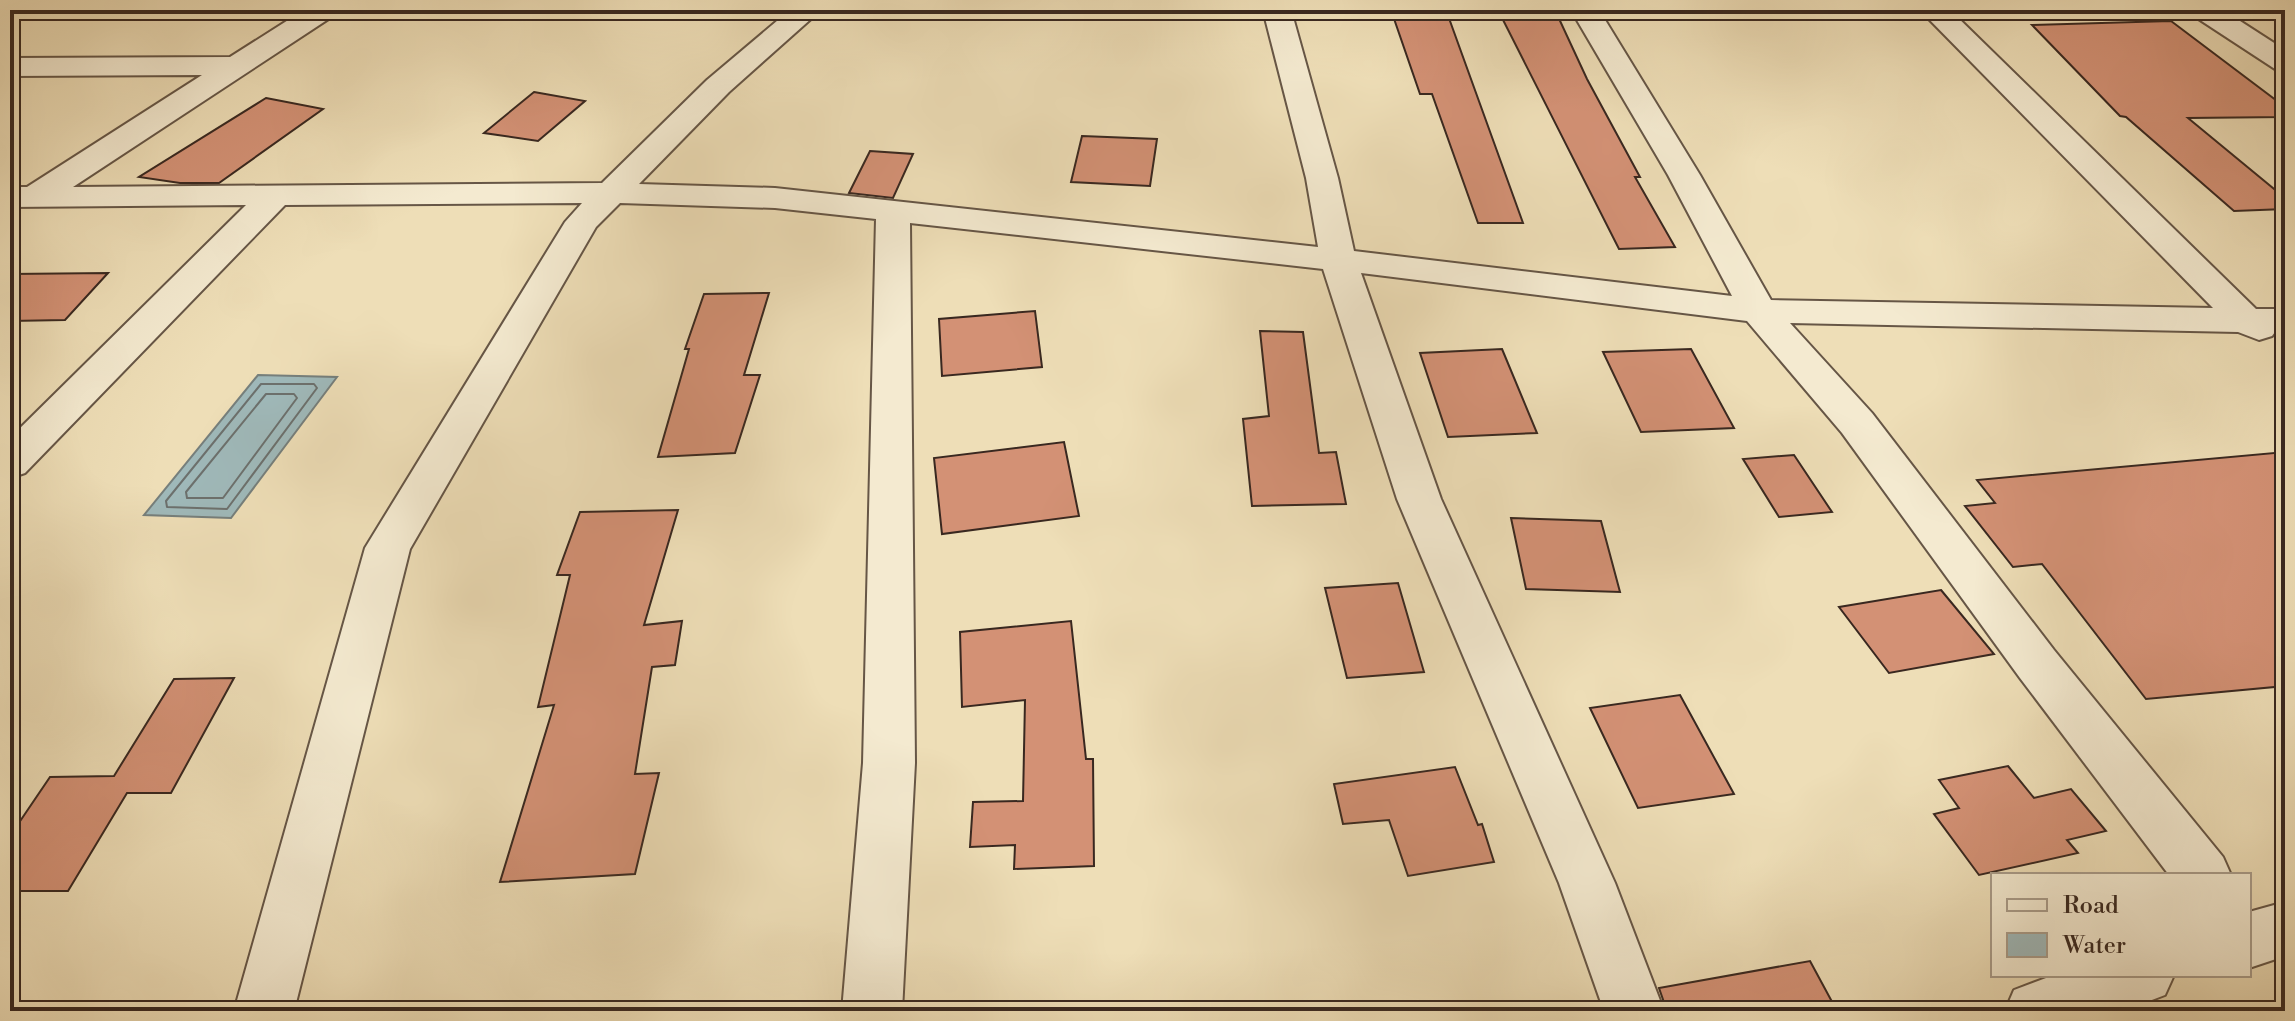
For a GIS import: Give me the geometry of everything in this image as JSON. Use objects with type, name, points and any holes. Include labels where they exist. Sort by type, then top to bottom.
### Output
[{"type":"street","points":[[18,203],[323,10]]},
{"type":"street","points":[[264,1011],[388,548],[582,222],[718,86],[807,10]]},
{"type":"street","points":[[1277,10],[1322,178],[1338,260],[1419,499],[1587,883],[1634,1011]]},
{"type":"street","points":[[1585,10],[1684,175],[1759,311],[1857,423],[2037,664],[2201,873]]},
{"type":"street","points":[[1934,10],[2247,321],[2285,343]]},
{"type":"street","points":[[2204,10],[2285,63]]},
{"type":"street","points":[[10,67],[234,66]]},
{"type":"street","points":[[18,203],[276,195],[611,193],[775,198],[1338,260],[1759,311],[2285,321]]},
{"type":"street","points":[[10,463],[276,195]]},
{"type":"street","points":[[872,1011],[889,763],[893,211]]},
{"type":"street","points":[[2035,1011],[2138,977]]},
{"type":"water","points":[[258,375],[337,377],[231,518],[144,515]]},
{"type":"building","points":[[1391,10],[1446,10],[1523,223],[1478,223],[1432,94],[1420,94]]},
{"type":"building","points":[[1498,10],[1555,10],[1587,79],[1640,177],[1635,177],[1675,247],[1619,249]]},
{"type":"building","points":[[2171,21],[2285,107],[2285,117],[2188,118],[2285,198],[2285,209],[2234,211],[2126,117],[2120,116],[2032,25]]},
{"type":"building","points":[[534,92],[585,101],[538,141],[484,133]]},
{"type":"building","points":[[266,98],[323,109],[219,183],[180,183],[139,177]]},
{"type":"building","points":[[1082,136],[1157,139],[1150,186],[1071,182]]},
{"type":"building","points":[[870,151],[913,154],[893,198],[849,193]]},
{"type":"building","points":[[108,273],[65,320],[10,321],[10,274]]},
{"type":"building","points":[[769,293],[744,375],[760,375],[735,453],[658,457],[689,349],[685,349],[704,294]]},
{"type":"building","points":[[1035,311],[1042,367],[942,376],[939,319]]},
{"type":"building","points":[[1260,331],[1303,332],[1319,453],[1336,452],[1346,504],[1252,506],[1243,419],[1269,416]]},
{"type":"building","points":[[1502,349],[1537,433],[1448,437],[1420,353]]},
{"type":"building","points":[[1691,349],[1734,428],[1641,432],[1603,352]]},
{"type":"building","points":[[1064,442],[1079,516],[942,534],[934,458]]},
{"type":"building","points":[[2285,452],[2285,686],[2146,699],[2042,564],[2013,567],[1965,506],[1995,503],[1977,480]]},
{"type":"building","points":[[1794,455],[1832,512],[1779,517],[1743,459]]},
{"type":"building","points":[[678,510],[644,625],[682,621],[675,665],[652,667],[635,774],[659,773],[635,874],[500,882],[554,705],[538,707],[570,575],[557,575],[580,512]]},
{"type":"building","points":[[1511,518],[1601,521],[1620,592],[1526,589]]},
{"type":"building","points":[[1398,583],[1424,672],[1347,678],[1325,588]]},
{"type":"building","points":[[1941,590],[1994,654],[1889,673],[1839,607]]},
{"type":"building","points":[[1071,621],[1086,759],[1093,759],[1094,866],[1014,869],[1015,845],[970,847],[973,802],[1023,801],[1025,700],[962,707],[960,632]]},
{"type":"building","points":[[234,678],[171,793],[127,793],[68,891],[10,891],[10,836],[50,777],[114,776],[174,679]]},
{"type":"building","points":[[1680,695],[1734,794],[1638,808],[1590,708]]},
{"type":"building","points":[[2008,766],[2034,798],[2071,789],[2106,831],[2067,840],[2078,853],[1979,875],[1934,814],[1959,808],[1939,780]]},
{"type":"building","points":[[1455,767],[1478,825],[1482,824],[1494,862],[1408,876],[1389,820],[1343,824],[1334,784]]},
{"type":"building","points":[[1810,961],[1837,1011],[1667,1011],[1659,988]]}]
